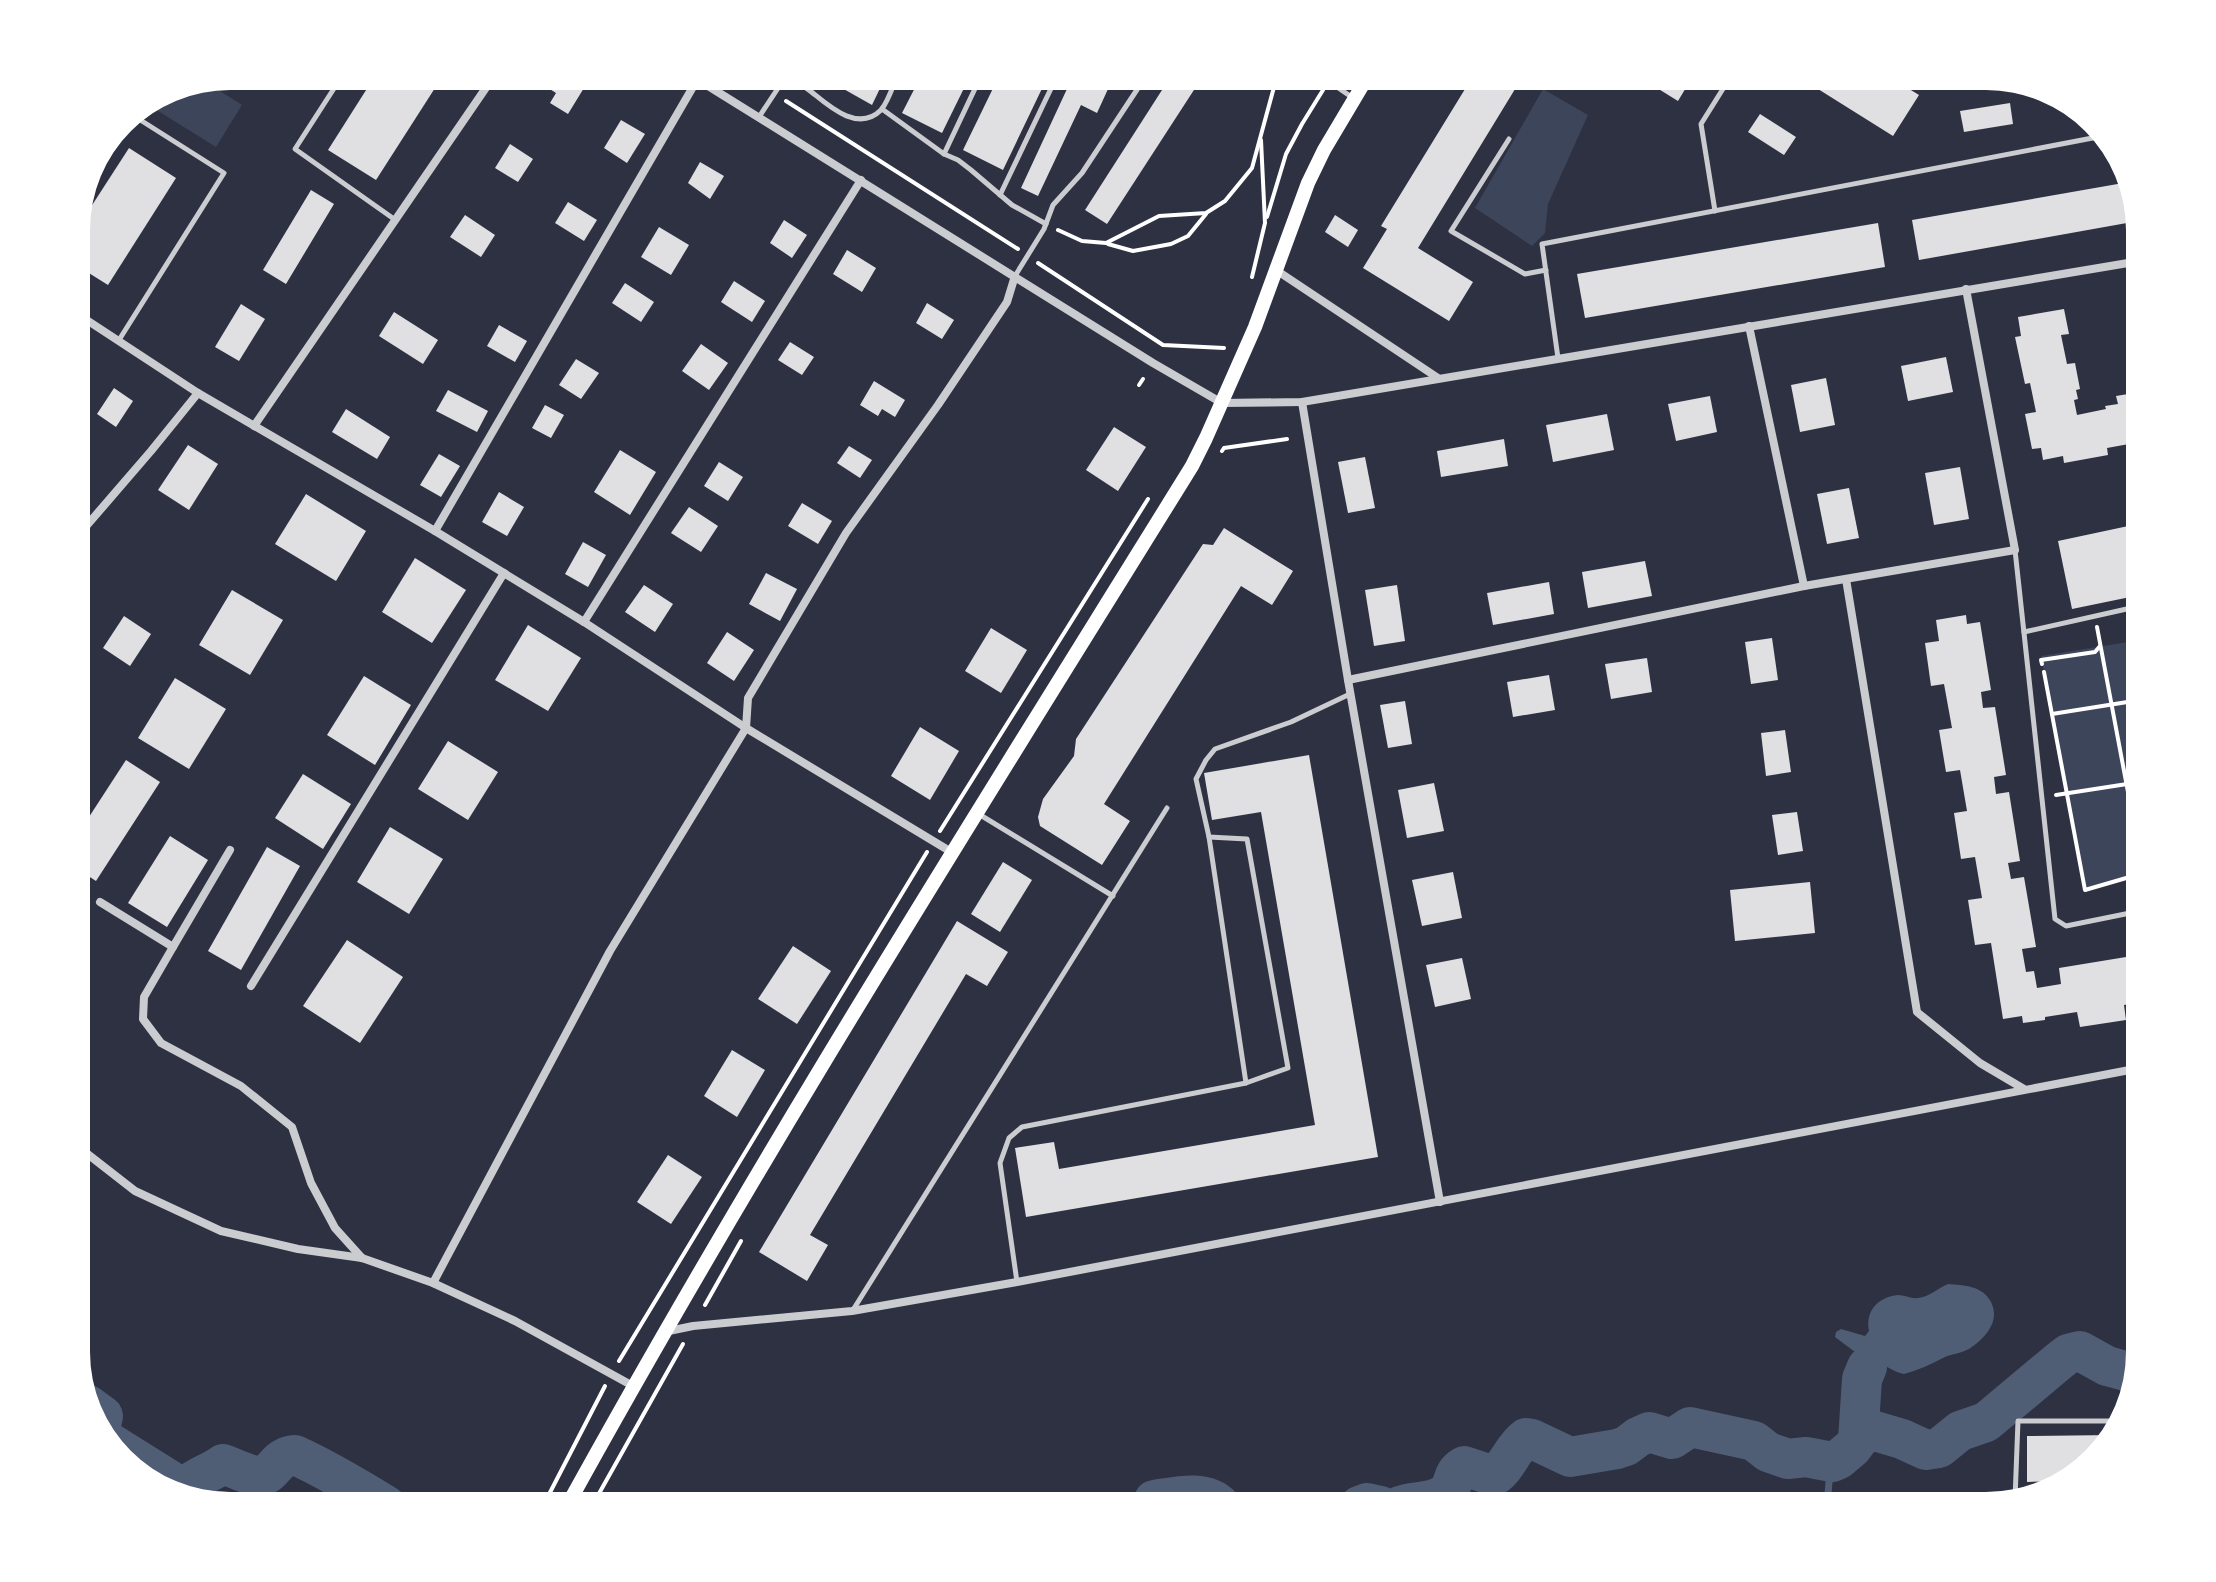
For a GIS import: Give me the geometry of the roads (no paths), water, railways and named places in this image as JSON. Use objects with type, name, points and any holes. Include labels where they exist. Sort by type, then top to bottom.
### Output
[{"type":"main road","points":[[575,1492],[663,1333],[977,813],[1192,466],[1255,327],[1308,183],[1359,90]]},
{"type":"street","points":[[254,426],[484,90]]},
{"type":"street","points":[[435,531],[687,90]]},
{"type":"street","points":[[714,90],[1222,403],[1302,402],[2126,263]]},
{"type":"street","points":[[584,622],[861,180]]},
{"type":"street","points":[[1276,270],[1439,378]]},
{"type":"street","points":[[433,1283],[610,951],[746,728],[748,698],[846,533],[1007,302],[1015,276]]},
{"type":"street","points":[[1348,680],[1804,586],[2015,550],[1966,289]]},
{"type":"street","points":[[90,322],[198,393],[504,573],[746,728],[953,853]]},
{"type":"street","points":[[1749,326],[1804,586]]},
{"type":"street","points":[[90,521],[198,393]]},
{"type":"street","points":[[1302,402],[1440,1202]]},
{"type":"street","points":[[251,986],[504,573]]},
{"type":"street","points":[[1846,579],[1917,1012],[1980,1063],[2025,1090]]},
{"type":"street","points":[[230,850],[144,997],[143,1019],[161,1043],[241,1086],[292,1127],[311,1183],[335,1228],[362,1258]]},
{"type":"street","points":[[100,902],[173,947]]},
{"type":"street","points":[[663,1333],[693,1326],[852,1311],[1017,1282],[2126,1071]]},
{"type":"street","points":[[90,1156],[135,1191],[221,1231],[298,1249],[362,1258],[433,1283],[515,1321],[633,1386]]},
{"type":"lane","points":[[333,90],[295,149],[394,219]]},
{"type":"lane","points":[[759,117],[777,90]]},
{"type":"lane","points":[[809,90],[831,109],[860,119],[882,109],[891,90]]},
{"type":"lane","points":[[944,154],[974,90]]},
{"type":"lane","points":[[1000,195],[1050,90]]},
{"type":"lane","points":[[1015,276],[1046,224],[1053,205],[1082,173],[1137,90]]},
{"type":"lane","points":[[1342,90],[1354,99]]},
{"type":"lane","points":[[1715,211],[1701,124],[1722,90]]},
{"type":"lane","points":[[882,109],[964,165],[1012,205],[1046,224]]},
{"type":"lane","points":[[119,340],[224,173],[142,122]]},
{"type":"lane","points":[[1558,358],[1542,244],[2091,138]]},
{"type":"lane","points":[[1509,139],[1451,231],[1525,274],[1546,270]]},
{"type":"lane","points":[[2015,550],[2055,919],[2066,926],[2126,914]]},
{"type":"lane","points":[[2024,632],[2126,609]]},
{"type":"lane","points":[[1246,1083],[1209,837],[1196,779],[1215,749],[1291,722],[1351,693]]},
{"type":"lane","points":[[852,1311],[1167,808]]},
{"type":"lane","points":[[977,813],[1113,896]]},
{"type":"lane","points":[[1017,1282],[1000,1163],[1009,1138],[1022,1127],[1246,1083],[1288,1068],[1247,839],[1209,837]]},
{"type":"lane","points":[[2015,1488],[2018,1421],[2108,1421]]},
{"type":"waterway","points":[[1859,1435],[1875,1431],[1926,1450],[1939,1448],[1960,1431],[1986,1422],[2068,1354],[2080,1351],[2107,1366],[2125,1371]]},
{"type":"waterway","points":[[1446,1492],[1457,1472],[1464,1466],[1494,1476],[1526,1438],[1570,1457],[1617,1449],[1649,1432],[1672,1439],[1690,1427],[1754,1441],[1768,1452],[1788,1459],[1806,1457],[1832,1462],[1858,1440],[1862,1379],[1867,1367]]},
{"type":"waterway","points":[[184,1484],[188,1485],[223,1464],[262,1476],[284,1458],[295,1455],[364,1492]]},
{"type":"waterway","points":[[1828,1492],[1839,1459]]}]
